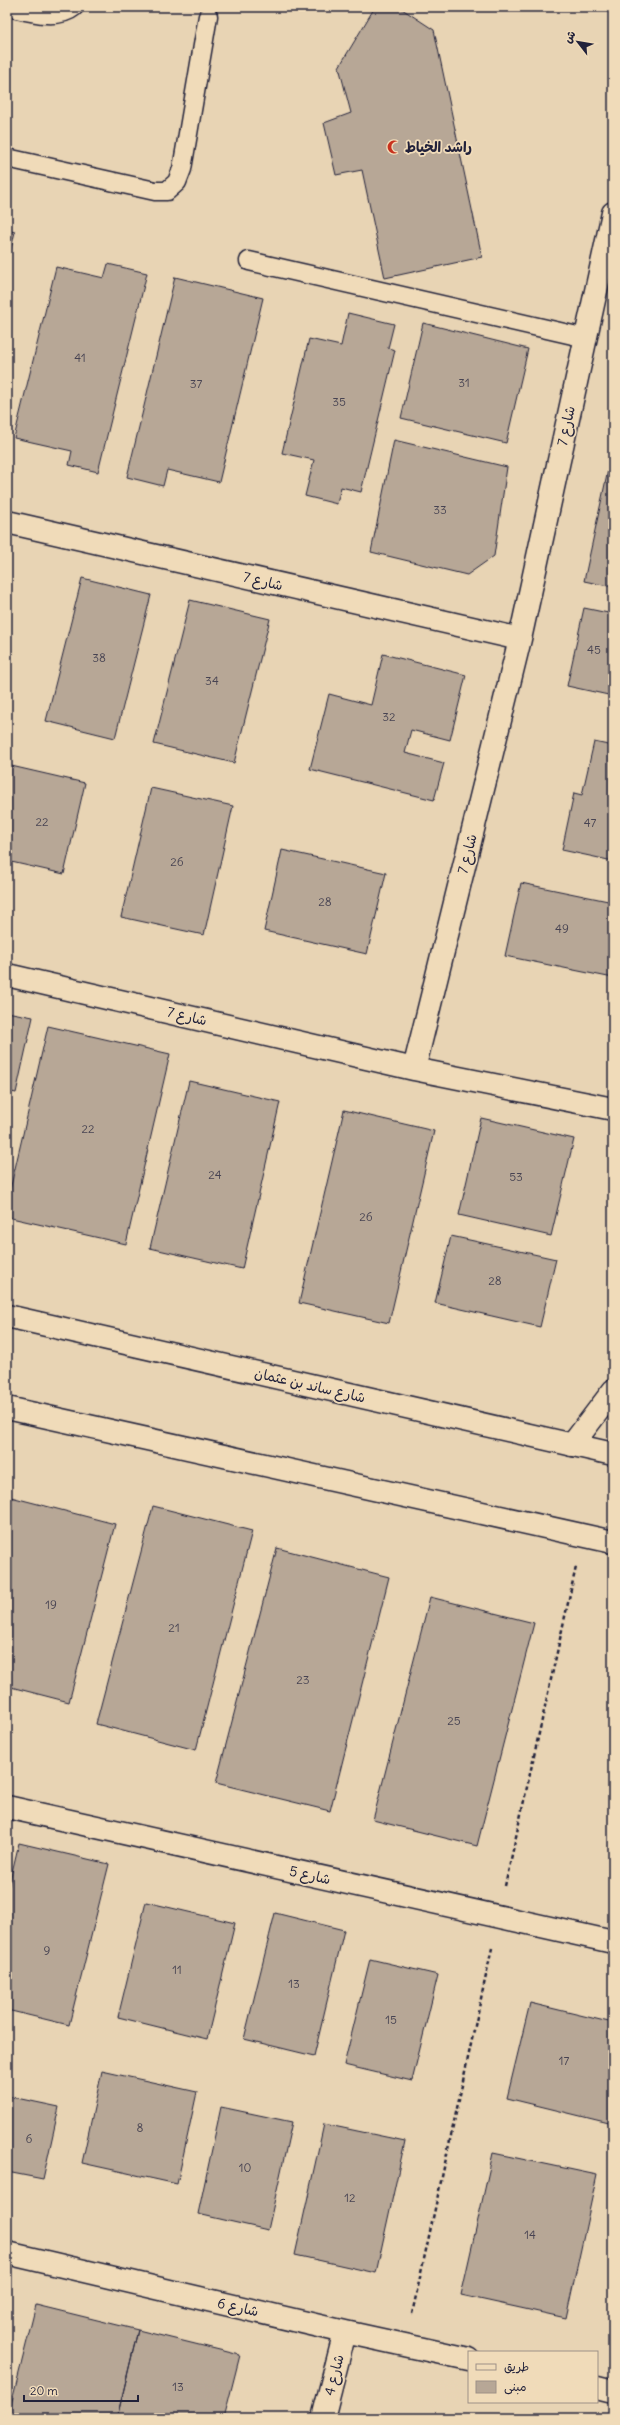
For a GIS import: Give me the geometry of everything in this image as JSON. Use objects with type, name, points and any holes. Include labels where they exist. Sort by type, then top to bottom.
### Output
[{"type":"street","name":"شارع 7","points":[[414,1069],[520,640],[613,213]]},
{"type":"street","name":"شارع 7","points":[[7,522],[520,640]]},
{"type":"street","name":"شارع 7","points":[[7,975],[414,1069],[613,1108]]},
{"type":"street","name":"شارع ساند بن عثمان","points":[[7,1316],[613,1454]]},
{"type":"street","points":[[572,1445],[613,1391]]},
{"type":"street","points":[[7,1408],[613,1542]]},
{"type":"street","name":"شارع 5","points":[[7,1807],[613,1942]]},
{"type":"street","name":"شارع 6","points":[[7,2253],[345,2332],[468,2359]]},
{"type":"street","name":"شارع 4","points":[[323,2418],[345,2332]]},
{"type":"street","points":[[598,2388],[613,2392]]},
{"type":"lane","points":[[8,7],[38,13],[58,13],[74,7]]},
{"type":"lane","points":[[7,158],[156,191],[167,191],[176,182],[182,169],[208,16]]},
{"type":"lane","points":[[249,261],[586,338]]},
{"type":"building","name":"راشد الخياط","points":[[375,7],[399,7],[434,30],[482,257],[385,278],[362,170],[336,175],[324,123],[351,113],[339,67]]},
{"type":"building","points":[[7,230],[15,232],[7,265]]},
{"type":"building","points":[[108,264],[147,273],[98,472],[69,465],[72,451],[14,438],[56,267],[104,278]]},
{"type":"building","points":[[175,277],[263,298],[219,482],[167,470],[163,486],[127,477]]},
{"type":"building","points":[[348,313],[394,324],[388,348],[395,350],[361,492],[341,487],[337,504],[305,496],[314,460],[282,453],[309,339],[341,346]]},
{"type":"building","points":[[423,323],[528,349],[506,443],[401,418]]},
{"type":"building","points":[[394,440],[507,467],[494,556],[467,575],[371,552]]},
{"type":"building","points":[[613,447],[613,587],[584,581]]},
{"type":"building","points":[[82,578],[151,595],[115,738],[46,721]]},
{"type":"building","points":[[190,600],[270,619],[234,763],[154,744]]},
{"type":"building","points":[[584,608],[613,614],[613,696],[567,686]]},
{"type":"building","points":[[383,654],[466,675],[450,740],[411,730],[405,753],[444,763],[434,800],[310,769],[329,694],[371,705]]},
{"type":"building","points":[[594,742],[613,746],[613,861],[562,850],[574,793],[582,795]]},
{"type":"building","points":[[7,765],[85,783],[64,874],[7,861]]},
{"type":"building","points":[[151,788],[233,806],[204,935],[121,917]]},
{"type":"building","points":[[282,850],[386,873],[367,954],[264,931]]},
{"type":"building","points":[[521,883],[613,902],[613,978],[505,956]]},
{"type":"building","points":[[7,1012],[33,1017],[16,1093],[7,1091]]},
{"type":"building","points":[[48,1026],[170,1054],[126,1244],[7,1217],[7,1203]]},
{"type":"building","points":[[189,1081],[280,1102],[242,1269],[150,1248]]},
{"type":"building","points":[[344,1110],[434,1131],[389,1323],[299,1303]]},
{"type":"building","points":[[481,1118],[574,1139],[551,1236],[459,1215]]},
{"type":"building","points":[[451,1236],[556,1259],[540,1327],[435,1303]]},
{"type":"building","points":[[7,1496],[115,1524],[69,1702],[7,1686]]},
{"type":"building","points":[[153,1506],[252,1531],[196,1750],[96,1724]]},
{"type":"building","points":[[277,1548],[389,1577],[330,1811],[216,1783]]},
{"type":"building","points":[[430,1597],[534,1623],[477,1846],[373,1820]]},
{"type":"building","points":[[19,1843],[109,1864],[69,2025],[7,2010],[7,1893]]},
{"type":"building","points":[[146,1902],[235,1923],[207,2039],[118,2017]]},
{"type":"building","points":[[275,1913],[344,1930],[314,2056],[244,2039]]},
{"type":"building","points":[[370,1959],[438,1975],[412,2081],[344,2065]]},
{"type":"building","points":[[530,2003],[613,2023],[613,2124],[507,2098]]},
{"type":"building","points":[[102,2071],[197,2092],[177,2184],[82,2163]]},
{"type":"building","points":[[7,2096],[59,2107],[43,2179],[7,2172]]},
{"type":"building","points":[[221,2107],[292,2122],[268,2230],[198,2214]]},
{"type":"building","points":[[324,2124],[405,2141],[376,2273],[295,2255]]},
{"type":"building","points":[[493,2153],[597,2175],[566,2318],[461,2295]]},
{"type":"building","points":[[36,2305],[138,2330],[117,2418],[8,2417]]},
{"type":"building","points":[[138,2330],[240,2355],[224,2418],[117,2418]]},
{"type":"place","name":"راشد الخياط","points":[[394,147]]}]
